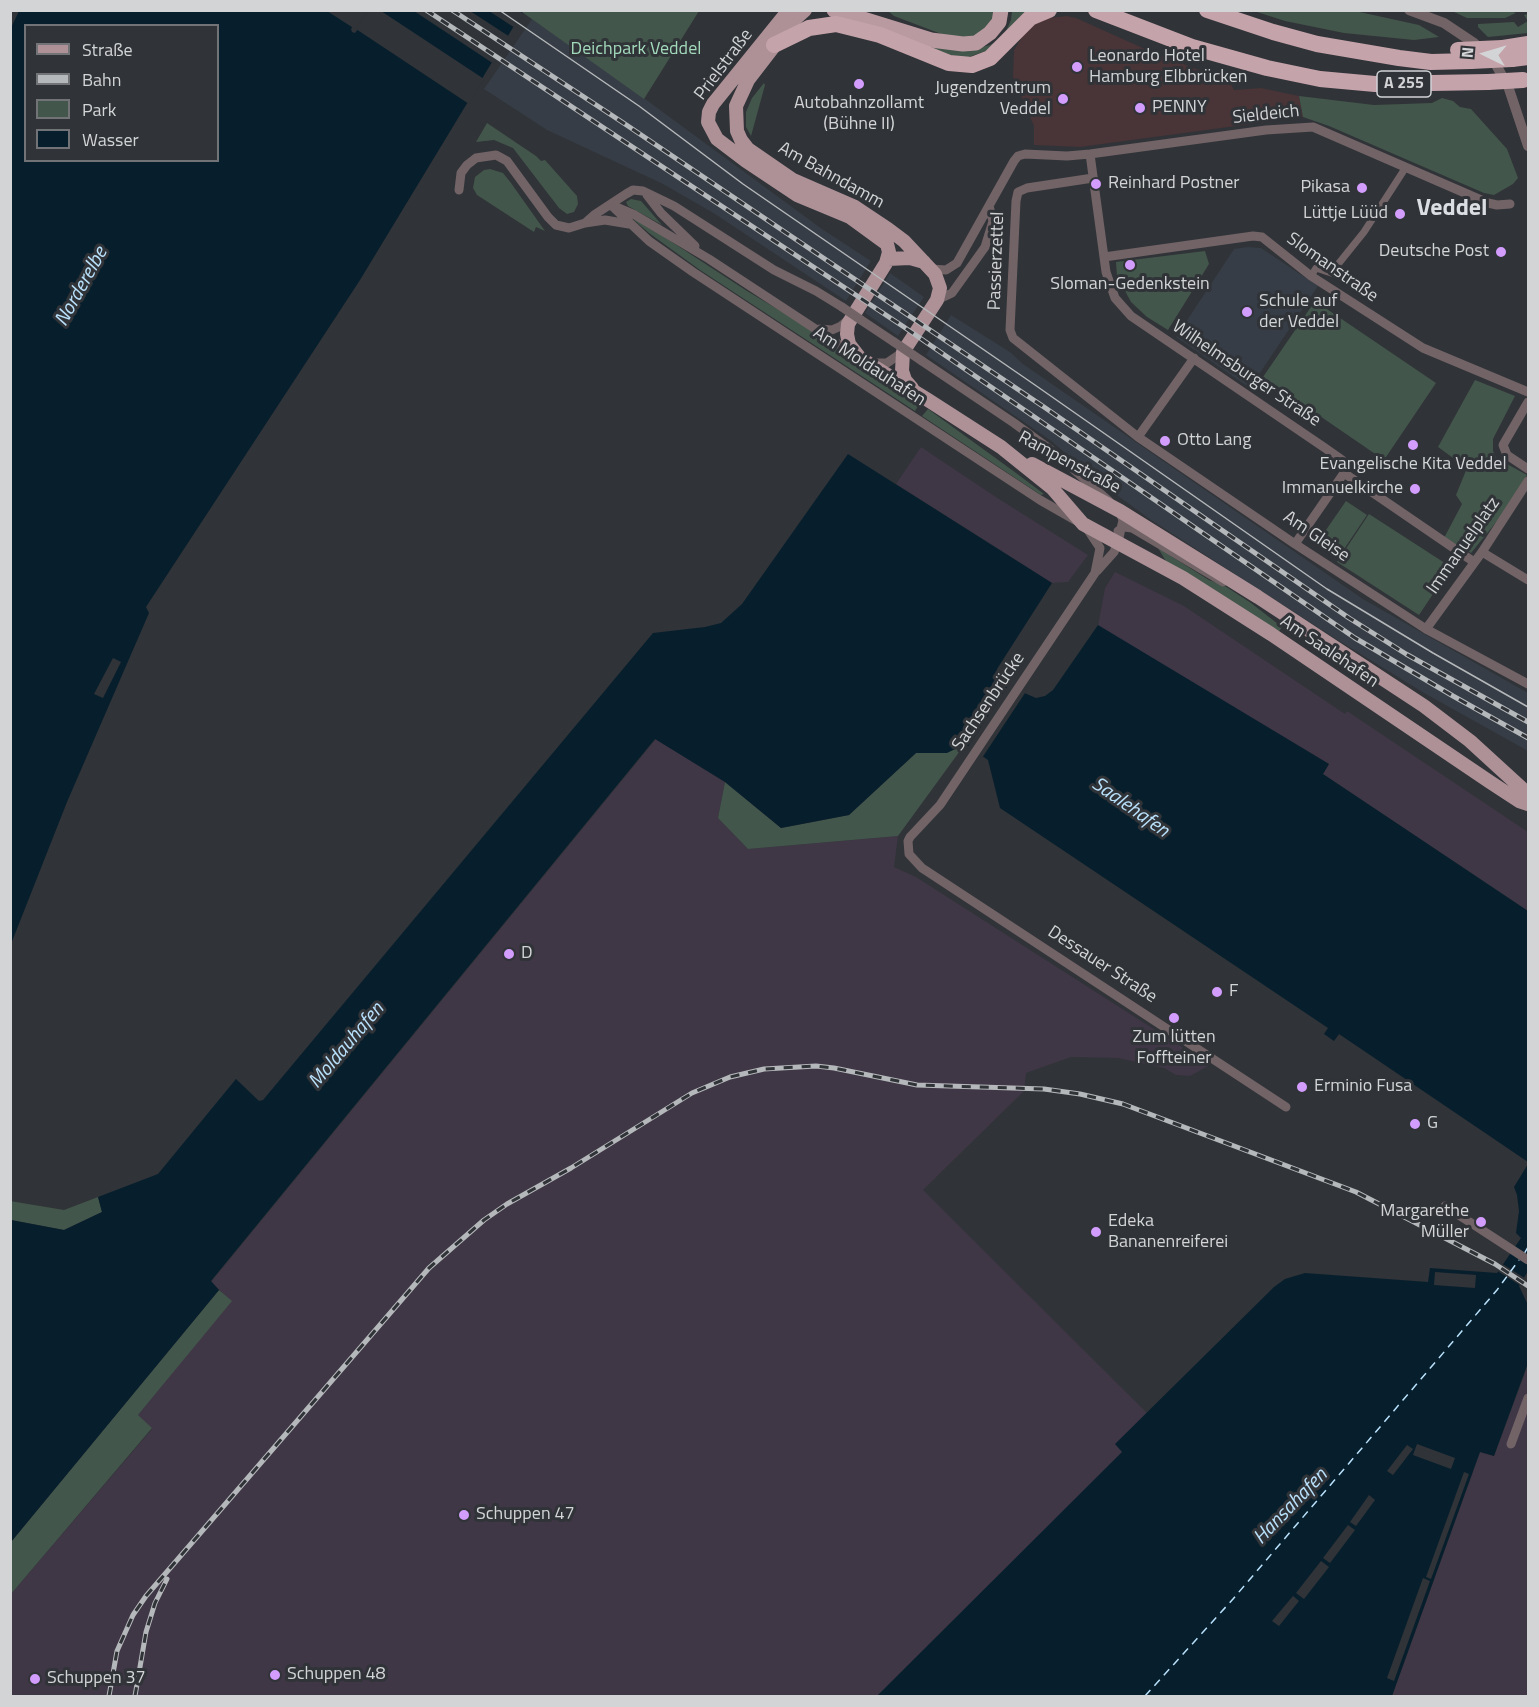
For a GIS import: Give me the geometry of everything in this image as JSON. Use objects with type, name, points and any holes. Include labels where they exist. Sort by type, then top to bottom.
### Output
[{"type":"highway","points":[[822,10],[828,18],[835,17],[889,28],[952,44],[972,44],[981,40],[999,22],[1001,10]]},
{"type":"highway","points":[[868,10],[889,28]]},
{"type":"highway","points":[[774,45],[835,17],[949,63],[964,66],[979,64],[990,58],[1020,26],[1030,18],[1049,10]]},
{"type":"highway","name":"A 255","points":[[1096,10],[1192,47],[1267,68],[1310,77],[1375,84],[1526,80]]},
{"type":"highway","name":"A 255","points":[[1207,10],[1317,44],[1431,62],[1471,61],[1514,55]]},
{"type":"highway","points":[[1368,52],[1458,50],[1514,55],[1528,44]]},
{"type":"main road","name":"Prielstraße","points":[[722,143],[714,135],[709,124],[711,108],[789,10]]},
{"type":"main road","name":"Prielstraße","points":[[741,140],[735,123],[737,102],[752,74],[795,19],[805,10]]},
{"type":"main road","name":"Am Bahndamm","points":[[741,140],[753,152],[801,184],[855,207],[904,241],[929,266]]},
{"type":"main road","name":"Am Bahndamm","points":[[722,143],[797,195],[850,217],[885,241],[889,248],[888,259]]},
{"type":"main road","points":[[860,358],[851,349],[847,339],[847,329],[851,315],[888,259],[910,258],[929,266],[939,284],[938,300],[899,347],[904,376],[915,392]]},
{"type":"main road","name":"Rampenstraße","points":[[860,358],[1001,447],[1120,511]]},
{"type":"main road","name":"Rampenstraße","points":[[1001,447],[1052,488],[1083,524]]},
{"type":"main road","name":"Am Saalehafen","points":[[1120,511],[1258,597],[1444,720],[1528,794]]},
{"type":"main road","name":"Am Moldauhafen","points":[[1083,524],[1115,541]]},
{"type":"main road","name":"Am Saalehafen","points":[[1115,541],[1165,567],[1271,634],[1490,782],[1519,801],[1528,804]]},
{"type":"street","points":[[1409,10],[1443,23],[1474,43],[1496,65],[1508,86],[1528,146]]},
{"type":"street","name":"Sieldeich","points":[[989,206],[1018,156],[1025,154],[1066,156],[1090,154],[1266,130],[1308,127],[1325,131],[1492,205],[1510,204]]},
{"type":"street","name":"Wilhelmsburger Straße","points":[[1090,154],[1106,272],[1115,298],[1131,316],[1342,460],[1344,473],[1474,562]]},
{"type":"street","points":[[459,190],[461,173],[467,165],[476,158],[496,155],[507,161],[556,225],[569,228],[609,220],[627,223],[634,227]]},
{"type":"street","points":[[1311,276],[1316,268],[1331,273],[1364,232],[1406,167]]},
{"type":"street","name":"Passierzettel","points":[[1011,335],[1016,201],[1020,190],[1093,178]]},
{"type":"street","points":[[585,223],[633,190],[643,191]]},
{"type":"street","name":"Rampenstraße","points":[[643,191],[661,213],[709,259]]},
{"type":"street","name":"Am Moldauhafen","points":[[643,191],[674,206],[774,270],[816,291],[922,361],[1055,453],[1120,511]]},
{"type":"street","name":"Rampenstraße","points":[[611,205],[635,215],[709,259],[860,358]]},
{"type":"street","name":"Am Moldauhafen","points":[[611,205],[649,241],[693,272],[1044,503],[1083,524]]},
{"type":"street","points":[[929,266],[946,270],[957,263],[989,206]]},
{"type":"street","points":[[938,300],[952,293],[985,247],[993,222],[989,206]]},
{"type":"street","name":"Slomanstraße","points":[[1104,257],[1253,236],[1262,237],[1311,276],[1423,348],[1528,392]]},
{"type":"street","points":[[817,328],[832,330],[841,326],[851,315]]},
{"type":"street","name":"Am Gleise","points":[[1011,335],[1138,437],[1295,544],[1426,629],[1528,684]]},
{"type":"street","points":[[860,358],[875,364],[887,363],[899,347]]},
{"type":"street","points":[[1138,437],[1194,358]]},
{"type":"street","points":[[1528,402],[1503,445],[1507,455],[1528,469]]},
{"type":"street","points":[[1295,544],[1344,473]]},
{"type":"street","name":"Immanuelplatz","points":[[1426,629],[1482,552],[1528,481]]},
{"type":"street","points":[[1100,558],[1115,541],[1122,528],[1123,520],[1120,511]]},
{"type":"street","points":[[1083,524],[1098,543],[1100,558]]},
{"type":"street","name":"Am Saalehafen","points":[[1122,528],[1132,528],[1210,575],[1258,597]]},
{"type":"street","name":"Sachsenbrücke","points":[[908,845],[910,837],[940,805],[1095,573],[1114,552],[1115,541]]},
{"type":"street","points":[[1482,552],[1528,580]]},
{"type":"street","name":"Sachsenbrücke","points":[[1095,573],[1100,558]]},
{"type":"street","name":"Dessauer Straße","points":[[908,845],[911,858],[922,868],[1286,1107]]},
{"type":"street","points":[[1445,1206],[1528,1260]]},
{"type":"street","points":[[1511,1444],[1528,1398]]},
{"type":"shaded area","points":[[1067,16],[1196,69],[1226,75],[1234,90],[1261,88],[1299,96],[1303,117],[1080,147],[1034,145],[1034,126],[1013,77],[1014,50],[1024,34],[1036,23],[1049,18]]},
{"type":"shaded area","points":[[532,19],[822,229],[871,261],[846,301],[715,214],[663,184],[547,130],[484,89]]},
{"type":"shaded area","name":"Schule auf der Veddel","points":[[1261,248],[1318,286],[1250,388],[1176,337],[1234,249]]},
{"type":"shaded area","points":[[890,273],[924,297],[898,336],[865,313]]},
{"type":"shaded area","points":[[951,315],[1010,352],[1023,364],[1363,599],[1528,693],[1528,751],[1424,693],[1151,520],[1099,482],[1050,440],[926,355]]},
{"type":"shaded area","points":[[921,447],[1088,555],[1068,582],[1052,583],[896,484]]},
{"type":"shaded area","points":[[1115,572],[1184,606],[1345,714],[1347,711],[1528,832],[1528,911],[1323,774],[1329,764],[1098,626],[1105,588]]},
{"type":"shaded area","points":[[656,739],[725,782],[718,818],[748,849],[898,836],[894,867],[916,877],[1210,1065],[1190,1076],[1176,1075],[1164,1068],[1118,1058],[1071,1057],[1026,1073],[1024,1091],[923,1190],[1147,1413],[1116,1444],[1123,1452],[877,1696],[11,1696],[11,1594],[152,1429],[138,1415],[231,1301],[211,1282]]},
{"type":"shaded area","points":[[1528,1365],[1527,1696],[1392,1696],[1480,1452],[1494,1456]]},
{"type":"green space","name":"Deichpark Veddel","points":[[523,10],[699,11],[644,99],[522,12]]},
{"type":"green space","points":[[1508,10],[1516,13],[1505,18],[1467,18],[1452,11]]},
{"type":"green space","points":[[888,11],[996,11],[990,25],[973,38],[944,35],[894,16]]},
{"type":"green space","points":[[1012,11],[1033,11],[991,49],[966,58],[957,58],[933,50],[933,47],[990,45],[1006,31]]},
{"type":"green space","points":[[1254,11],[1355,11],[1419,25],[1439,37],[1414,40],[1344,33],[1285,21]]},
{"type":"green space","points":[[1528,21],[1528,33],[1488,37],[1478,27],[1478,24],[1514,22],[1518,27]]},
{"type":"green space","points":[[764,83],[751,136],[746,127],[746,112],[752,98]]},
{"type":"green space","points":[[1299,96],[1374,105],[1432,103],[1442,98],[1453,101],[1460,107],[1471,109],[1507,149],[1518,178],[1513,184],[1494,195],[1484,193],[1303,117]]},
{"type":"green space","points":[[487,123],[541,161],[545,160],[577,196],[578,204],[574,212],[567,214],[559,208],[513,148],[494,140],[476,142]]},
{"type":"green space","points":[[490,169],[503,173],[545,231],[536,227],[534,232],[477,195],[473,188],[475,177],[484,170]]},
{"type":"green space","points":[[631,199],[641,201],[662,225],[628,206],[626,202]]},
{"type":"green space","points":[[635,218],[747,291],[809,328],[920,403],[915,411],[700,270],[649,233],[634,220]]},
{"type":"green space","points":[[1205,251],[1209,264],[1168,330],[1147,317],[1131,302],[1117,276],[1116,262]]},
{"type":"green space","points":[[1315,301],[1436,383],[1384,460],[1263,377]]},
{"type":"green space","points":[[1475,380],[1515,396],[1493,439],[1493,451],[1496,458],[1527,475],[1506,510],[1471,553],[1444,538],[1462,504],[1456,495],[1467,468],[1438,447]]},
{"type":"green space","points":[[928,409],[1044,494],[1041,495],[922,416]]},
{"type":"green space","points":[[1346,501],[1367,515],[1338,558],[1317,543]]},
{"type":"green space","points":[[1369,514],[1451,567],[1419,615],[1337,562]]},
{"type":"green space","points":[[1158,548],[1251,603],[1282,627],[1278,633],[1167,563]]},
{"type":"green space","points":[[965,744],[898,836],[748,849],[718,818],[725,782],[781,828],[849,815],[916,753],[946,753]]},
{"type":"green space","points":[[98,1197],[102,1212],[64,1230],[11,1220],[10,1201],[64,1210]]},
{"type":"green space","points":[[219,1290],[232,1301],[138,1415],[152,1428],[11,1594],[11,1542]]},
{"type":"water","name":"Norderelbe","points":[[19,11],[363,11],[351,29],[355,33],[372,11],[523,11],[360,280],[146,607],[149,613],[67,802],[11,944],[10,30]]},
{"type":"water","points":[[848,454],[1052,583],[997,669],[996,675],[1008,686],[1036,698],[1045,696],[1053,690],[1098,625],[1329,764],[1323,774],[1528,911],[1528,1162],[1339,1034],[1334,1041],[1324,1034],[1328,1028],[1000,808],[988,760],[965,744],[947,753],[916,753],[849,815],[781,828],[725,782],[655,739],[211,1281],[219,1290],[11,1542],[11,1220],[64,1230],[102,1212],[98,1197],[158,1174],[236,1079],[259,1101],[263,1100],[653,633],[721,623],[742,604]]},
{"type":"water","name":"Hansahafen","points":[[1528,1164],[1528,1271],[1519,1286],[1528,1305],[1528,1363],[1494,1456],[1480,1452],[1392,1696],[877,1696],[1122,1452],[1115,1444],[1274,1287],[1285,1279],[1305,1273],[1428,1282],[1430,1268],[1497,1273],[1521,1238],[1516,1233],[1519,1211],[1514,1187]]},
{"type":"pier","points":[[327,10],[366,10],[355,29],[327,11]]},
{"type":"pier","points":[[369,10],[381,11],[484,79],[469,104],[356,29]]},
{"type":"pier","points":[[414,11],[470,11],[510,37],[494,64]]},
{"type":"pier","points":[[489,11],[519,11],[524,14],[515,28]]},
{"type":"pier","points":[[113,658],[121,662],[103,698],[94,694]]},
{"type":"pier","points":[[1009,684],[1027,690],[982,758],[967,748]]},
{"type":"pier","points":[[1501,1263],[1526,1279],[1523,1287],[1496,1270]]},
{"type":"pier","points":[[1435,1272],[1476,1275],[1475,1288],[1434,1285]]},
{"type":"pier","points":[[1417,1444],[1455,1458],[1451,1469],[1413,1455]]},
{"type":"pier","points":[[1407,1445],[1413,1449],[1393,1475],[1387,1471]]},
{"type":"pier","points":[[1464,1472],[1469,1474],[1431,1579],[1426,1577]]},
{"type":"pier","points":[[1369,1495],[1375,1500],[1356,1526],[1350,1522]]},
{"type":"pier","points":[[1348,1525],[1355,1530],[1330,1563],[1323,1558]]},
{"type":"pier","points":[[1321,1561],[1329,1567],[1304,1599],[1296,1593]]},
{"type":"pier","points":[[1423,1578],[1430,1581],[1394,1681],[1387,1678]]},
{"type":"pier","points":[[1293,1596],[1299,1601],[1279,1626],[1272,1621]]},
{"type":"ferry route","points":[[1524,1254],[1528,1247]]},
{"type":"ferry route","points":[[1145,1696],[1233,1599],[1497,1290],[1519,1260]]},
{"type":"tram line","points":[[499,10],[639,106],[743,184],[1327,589],[1528,707]]},
{"type":"railway","points":[[426,10],[904,327],[1355,638],[1528,738]]},
{"type":"railway","points":[[452,10],[1044,407],[1349,618],[1406,654],[1528,722]]},
{"type":"railway","points":[[109,1696],[117,1651],[133,1615],[146,1596],[429,1268],[484,1220],[507,1204],[571,1168],[692,1093],[730,1077],[764,1069],[816,1066],[917,1085],[1044,1089],[1080,1094],[1123,1104],[1356,1192],[1495,1264],[1528,1286]]},
{"type":"railway","points":[[135,1696],[146,1632],[155,1603],[167,1579]]},
{"type":"place","name":"Leonardo Hotel Hamburg Elbbrücken","points":[[1077,67]]},
{"type":"place","name":"Autobahnzollamt (Bühne II)","points":[[859,84]]},
{"type":"place","name":"Jugendzentrum Veddel","points":[[1063,99]]},
{"type":"place","name":"PENNY","points":[[1140,108]]},
{"type":"place","name":"Reinhard Postner","points":[[1096,184]]},
{"type":"place","name":"Pikasa","points":[[1362,188]]},
{"type":"place","name":"Lüttje Lüüd","points":[[1400,214]]},
{"type":"place","name":"Deutsche Post","points":[[1501,252]]},
{"type":"place","name":"Sloman-Gedenkstein","points":[[1130,265]]},
{"type":"place","name":"Schule auf der Veddel","points":[[1247,312]]},
{"type":"place","name":"Otto Lang","points":[[1165,441]]},
{"type":"place","name":"Evangelische Kita Veddel","points":[[1413,445]]},
{"type":"place","name":"Immanuelkirche","points":[[1415,489]]},
{"type":"place","name":"D","points":[[509,954]]},
{"type":"place","name":"F","points":[[1217,992]]},
{"type":"place","name":"Zum lütten Foffteiner","points":[[1174,1018]]},
{"type":"place","name":"Erminio Fusa","points":[[1302,1087]]},
{"type":"place","name":"G","points":[[1415,1124]]},
{"type":"place","name":"Margarethe Müller","points":[[1481,1222]]},
{"type":"place","name":"Edeka Bananenreiferei","points":[[1096,1232]]},
{"type":"place","name":"Schuppen 47","points":[[464,1515]]},
{"type":"place","name":"Schuppen 48","points":[[275,1675]]},
{"type":"place","name":"Schuppen 37","points":[[35,1679]]},
{"type":"district","name":"Veddel","points":[[1452,209]]},
{"type":"water label","name":"Saalehafen","points":[[1130,808]]},
{"type":"water label","name":"Moldauhafen","points":[[347,1046]]}]
